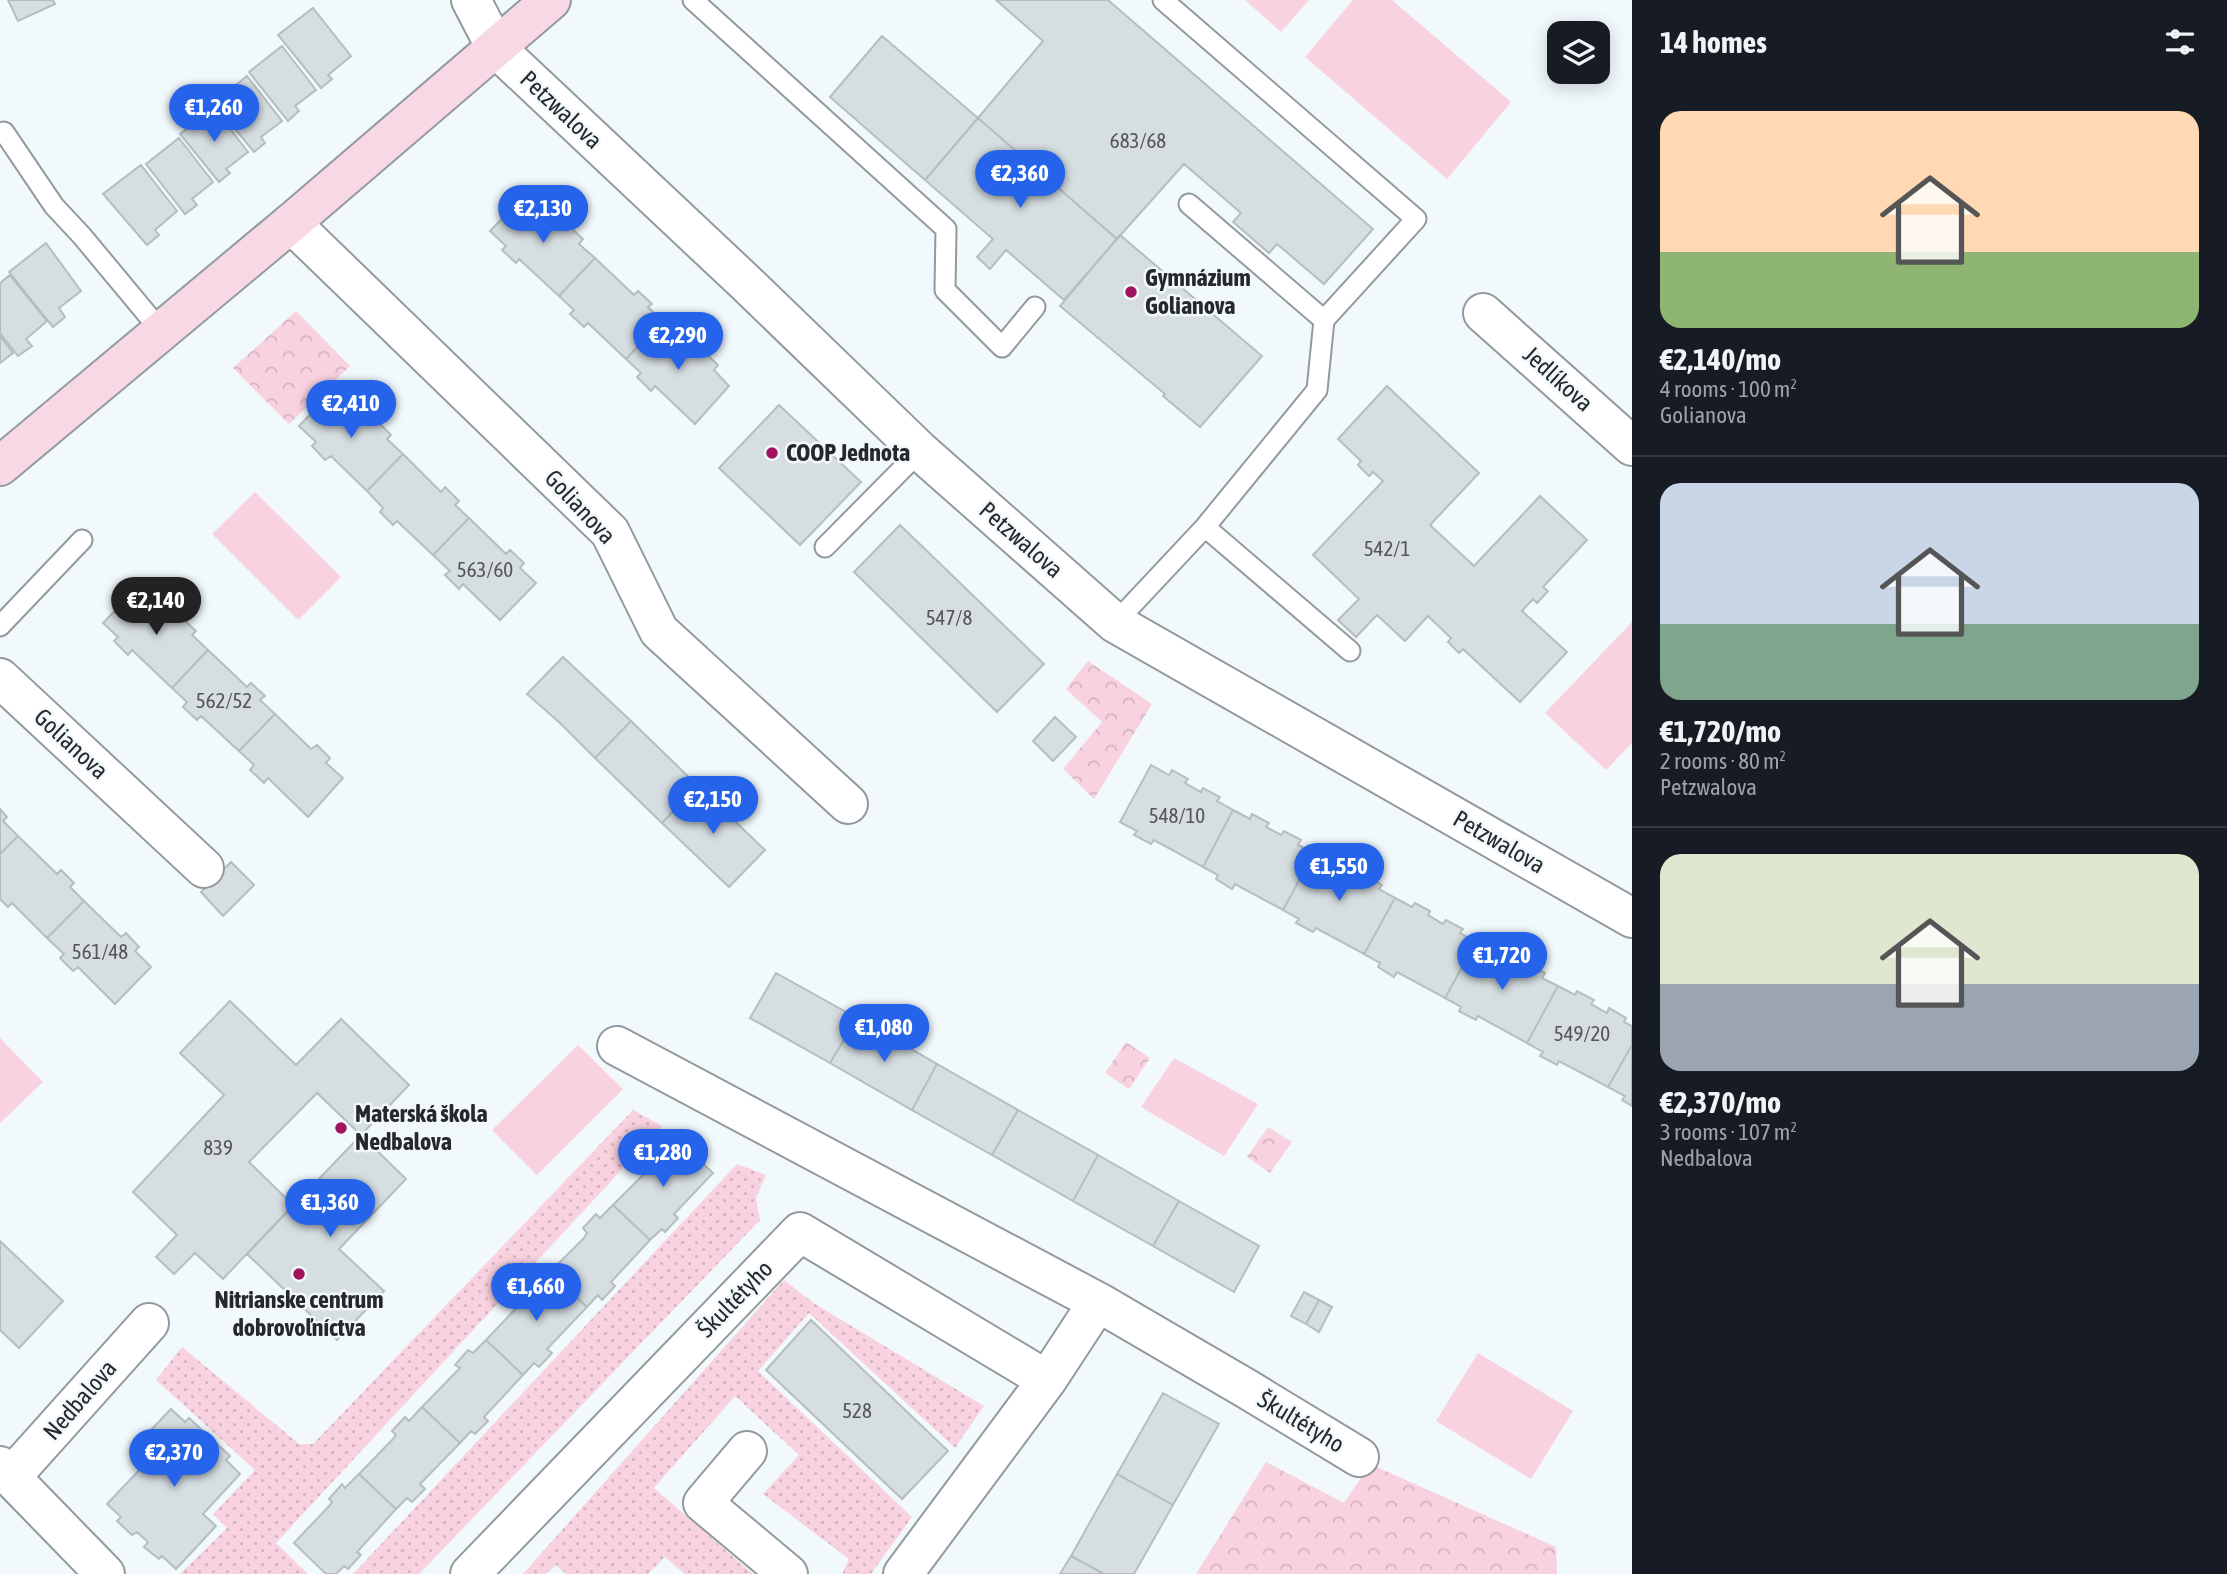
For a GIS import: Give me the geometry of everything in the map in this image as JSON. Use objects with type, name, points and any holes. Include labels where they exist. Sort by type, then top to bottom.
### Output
[{"type":"street","name":"Petzwalova","points":[[471,0],[496,48],[920,452],[1115,622],[1632,918]]},
{"type":"street","points":[[0,466],[291,223],[551,0]]},
{"type":"street","name":"Golianova","points":[[291,223],[610,532],[659,631],[848,804]]},
{"type":"street","name":"Jedlíkova","points":[[1483,313],[1632,446]]},
{"type":"street","name":"Golianova","points":[[0,678],[204,868]]},
{"type":"street","name":"Škultétyho","points":[[617,1046],[1098,1302],[1359,1457]]},
{"type":"street","name":"Škultétyho","points":[[470,1574],[800,1232],[1047,1380]]},
{"type":"street","points":[[903,1574],[1047,1380],[1098,1302]]},
{"type":"street","name":"Nedbalova","points":[[105,1574],[6,1472],[154,1318]]},
{"type":"street","points":[[747,1451],[703,1503],[788,1574]]},
{"type":"lane","points":[[693,0],[946,229],[945,290],[1002,347],[1035,307]]},
{"type":"lane","points":[[1115,622],[1205,527],[1317,390],[1324,320],[1416,219],[1163,0]]},
{"type":"lane","points":[[4,132],[54,206],[161,331]]},
{"type":"lane","points":[[1189,204],[1324,320]]},
{"type":"lane","points":[[825,547],[920,452]]},
{"type":"lane","points":[[1205,527],[1350,651]]},
{"type":"lane","points":[[0,626],[82,540]]},
{"type":"green space","points":[[1245,0],[1309,0],[1281,32]]},
{"type":"green space","points":[[1353,0],[1392,0],[1511,102],[1447,179],[1305,57]]},
{"type":"green space","points":[[296,311],[350,366],[289,424],[233,368]]},
{"type":"green space","points":[[255,492],[341,577],[298,620],[212,534]]},
{"type":"green space","points":[[1632,622],[1632,743],[1606,770],[1545,713]]},
{"type":"green space","points":[[1088,661],[1152,704],[1094,799],[1063,769],[1102,722],[1066,689]]},
{"type":"green space","points":[[0,1038],[43,1082],[0,1123]]},
{"type":"green space","points":[[1126,1042],[1150,1058],[1129,1089],[1105,1073]]},
{"type":"green space","points":[[578,1045],[623,1089],[537,1175],[492,1130]]},
{"type":"green space","points":[[1174,1058],[1258,1104],[1224,1156],[1141,1107]]},
{"type":"green space","points":[[633,1110],[662,1126],[276,1543],[308,1574],[180,1574],[227,1528],[213,1514],[255,1470],[156,1380],[182,1347],[299,1444],[313,1444]]},
{"type":"green space","points":[[1268,1127],[1292,1142],[1270,1173],[1247,1157]]},
{"type":"green space","points":[[737,1164],[766,1175],[756,1198],[760,1220],[419,1574],[353,1574]]},
{"type":"green space","points":[[784,1280],[815,1304],[984,1406],[955,1448],[809,1313],[758,1371],[912,1517],[871,1574],[842,1574],[849,1559],[763,1494],[799,1455],[735,1396],[654,1488],[753,1574],[685,1574],[665,1557],[648,1574],[566,1574],[556,1565],[546,1574],[523,1574]]},
{"type":"green space","points":[[1478,1353],[1573,1411],[1531,1479],[1436,1421]]},
{"type":"green space","points":[[1266,1462],[1344,1503],[1370,1464],[1556,1547],[1557,1574],[1196,1574]]},
{"type":"building","points":[[8,0],[53,0],[55,4],[18,21]]},
{"type":"building","points":[[996,0],[1108,0],[1373,229],[1324,284],[1277,244],[1269,253],[1233,222],[1241,213],[1184,164],[1117,239],[978,118],[1043,41]]},
{"type":"building","points":[[313,8],[351,56],[328,75],[332,79],[321,88],[278,35]]},
{"type":"building","points":[[882,36],[978,118],[925,180],[830,97]]},
{"type":"building","points":[[282,46],[316,90],[295,106],[299,111],[288,121],[249,72]]},
{"type":"building","points":[[247,76],[282,121],[261,137],[265,143],[254,152],[214,103]]},
{"type":"building","points":[[213,107],[248,152],[226,169],[230,173],[219,182],[180,134]]},
{"type":"building","points":[[978,118],[1117,239],[1064,300],[1006,250],[990,269],[977,257],[993,239],[925,180]]},
{"type":"building","points":[[179,138],[213,182],[192,199],[197,205],[185,214],[146,164]]},
{"type":"building","points":[[141,165],[177,211],[155,230],[159,235],[147,245],[103,194]]},
{"type":"building","points":[[526,194],[565,230],[569,226],[583,239],[579,244],[595,258],[559,296],[519,259],[516,263],[502,250],[506,246],[490,231]]},
{"type":"building","points":[[1120,235],[1262,356],[1200,427],[1060,306]]},
{"type":"building","points":[[46,243],[81,291],[59,308],[65,317],[53,327],[9,272]]},
{"type":"building","points":[[595,258],[634,295],[638,291],[652,304],[648,307],[662,321],[626,359],[588,323],[584,327],[570,314],[574,310],[559,296]]},
{"type":"building","points":[[10,275],[47,321],[26,339],[32,346],[18,356],[0,333],[0,283]]},
{"type":"building","points":[[662,321],[700,357],[704,352],[718,365],[714,370],[729,386],[695,424],[655,386],[651,391],[637,377],[641,373],[626,359]]},
{"type":"building","points":[[0,336],[13,353],[0,363]]},
{"type":"building","points":[[1387,386],[1479,473],[1430,525],[1474,566],[1540,496],[1587,540],[1543,587],[1548,591],[1537,603],[1533,599],[1522,611],[1567,652],[1520,702],[1463,649],[1459,653],[1448,642],[1451,638],[1428,616],[1405,641],[1377,615],[1356,637],[1338,620],[1359,599],[1313,555],[1383,481],[1373,472],[1369,476],[1358,465],[1361,461],[1338,439]]},
{"type":"building","points":[[335,389],[374,425],[378,422],[391,435],[387,439],[403,454],[367,491],[331,456],[325,460],[312,446],[316,442],[299,426]]},
{"type":"building","points":[[779,405],[861,482],[800,545],[719,468]]},
{"type":"building","points":[[403,454],[441,492],[445,487],[459,501],[455,505],[469,518],[433,555],[397,521],[393,525],[380,512],[383,508],[367,491]]},
{"type":"building","points":[[469,518],[506,554],[510,550],[524,563],[520,568],[536,583],[500,620],[463,584],[459,589],[445,575],[450,571],[433,555]]},
{"type":"building","points":[[900,525],[1044,664],[997,712],[854,572]]},
{"type":"building","points":[[139,586],[178,622],[182,618],[196,631],[192,635],[208,650],[172,688],[132,650],[128,655],[114,641],[118,637],[103,623]]},
{"type":"building","points":[[208,650],[247,687],[251,683],[265,696],[260,700],[275,714],[239,751],[201,716],[197,720],[183,707],[187,702],[172,688]]},
{"type":"building","points":[[563,657],[631,721],[595,758],[527,694]]},
{"type":"building","points":[[275,714],[311,749],[317,745],[330,758],[326,763],[343,778],[308,817],[268,778],[264,783],[250,770],[254,765],[239,751]]},
{"type":"building","points":[[1055,717],[1076,737],[1053,761],[1033,741]]},
{"type":"building","points":[[631,721],[698,786],[662,823],[595,758]]},
{"type":"building","points":[[1151,765],[1169,775],[1172,770],[1188,779],[1185,783],[1201,792],[1203,788],[1220,797],[1217,801],[1233,810],[1203,867],[1154,840],[1151,844],[1134,835],[1137,831],[1120,822]]},
{"type":"building","points":[[698,786],[765,850],[729,887],[662,823]]},
{"type":"building","points":[[0,809],[7,817],[3,821],[18,836],[0,854]]},
{"type":"building","points":[[1233,810],[1250,819],[1252,814],[1269,823],[1266,827],[1281,835],[1284,831],[1301,840],[1298,845],[1314,853],[1283,910],[1235,884],[1232,889],[1216,879],[1218,875],[1203,867]]},
{"type":"building","points":[[18,836],[57,874],[61,870],[74,883],[70,887],[84,901],[47,938],[12,903],[8,907],[0,899],[0,854]]},
{"type":"building","points":[[1314,853],[1331,863],[1333,859],[1350,867],[1347,871],[1362,880],[1365,875],[1382,885],[1379,889],[1395,898],[1364,954],[1316,928],[1313,932],[1296,923],[1299,919],[1283,910]]},
{"type":"building","points":[[231,862],[254,885],[223,916],[201,892]]},
{"type":"building","points":[[1395,898],[1412,907],[1415,903],[1430,911],[1428,915],[1443,924],[1446,920],[1463,929],[1460,933],[1476,942],[1445,998],[1397,972],[1394,977],[1378,967],[1380,963],[1364,954]]},
{"type":"building","points":[[84,901],[121,937],[126,933],[139,947],[135,951],[151,967],[115,1004],[78,967],[73,971],[60,958],[64,954],[47,938]]},
{"type":"building","points":[[1476,942],[1493,951],[1496,947],[1512,956],[1510,960],[1525,968],[1528,964],[1545,973],[1542,978],[1558,986],[1527,1043],[1478,1016],[1476,1020],[1459,1011],[1461,1007],[1445,998]]},
{"type":"building","points":[[776,973],[857,1018],[830,1063],[750,1018]]},
{"type":"building","points":[[1558,986],[1575,995],[1577,991],[1594,1000],[1591,1004],[1607,1013],[1609,1008],[1626,1018],[1624,1022],[1632,1026],[1632,1045],[1608,1087],[1559,1061],[1557,1065],[1540,1056],[1543,1052],[1527,1043]]},
{"type":"building","points":[[230,1001],[296,1065],[341,1019],[409,1085],[361,1135],[317,1093],[249,1162],[293,1205],[223,1279],[195,1253],[174,1274],[156,1257],[177,1235],[133,1192],[224,1095],[180,1053]]},
{"type":"building","points":[[857,1018],[937,1064],[912,1110],[830,1063]]},
{"type":"building","points":[[1632,1045],[1632,1106],[1622,1100],[1625,1096],[1608,1087]]},
{"type":"building","points":[[937,1064],[1018,1110],[992,1155],[912,1110]]},
{"type":"building","points":[[1018,1110],[1098,1155],[1073,1201],[992,1155]]},
{"type":"building","points":[[361,1135],[406,1179],[339,1249],[384,1291],[337,1340],[247,1254]]},
{"type":"building","points":[[676,1139],[713,1173],[674,1214],[678,1218],[665,1232],[662,1229],[650,1240],[613,1205],[647,1171],[651,1165],[647,1161],[660,1148],[664,1151]]},
{"type":"building","points":[[1098,1155],[1179,1201],[1153,1246],[1073,1201]]},
{"type":"building","points":[[1179,1201],[1259,1246],[1234,1292],[1153,1246]]},
{"type":"building","points":[[613,1205],[650,1240],[611,1282],[615,1286],[602,1300],[598,1295],[587,1307],[550,1272],[584,1238],[587,1233],[583,1228],[596,1214],[600,1218]]},
{"type":"building","points":[[0,1241],[63,1301],[19,1348],[0,1330]]},
{"type":"building","points":[[550,1272],[587,1307],[547,1349],[552,1353],[539,1367],[534,1363],[523,1375],[486,1340],[520,1304],[523,1300],[519,1297],[532,1282],[536,1286]]},
{"type":"building","points":[[1304,1292],[1319,1300],[1306,1324],[1291,1316]]},
{"type":"building","points":[[1319,1300],[1332,1307],[1319,1332],[1306,1324]]},
{"type":"building","points":[[811,1320],[948,1451],[902,1499],[766,1370]]},
{"type":"building","points":[[486,1340],[523,1375],[484,1417],[488,1421],[475,1434],[471,1431],[460,1443],[422,1407],[460,1368],[455,1365],[468,1350],[473,1353]]},
{"type":"building","points":[[1163,1393],[1219,1424],[1173,1505],[1117,1474]]},
{"type":"building","points":[[422,1407],[460,1443],[420,1484],[425,1489],[412,1502],[407,1498],[396,1509],[359,1474],[393,1439],[396,1435],[392,1431],[405,1417],[409,1421]]},
{"type":"building","points":[[171,1409],[185,1422],[189,1418],[203,1431],[199,1436],[212,1447],[216,1443],[230,1456],[226,1460],[240,1474],[203,1514],[216,1526],[176,1569],[162,1556],[159,1559],[144,1547],[148,1542],[137,1532],[132,1535],[117,1521],[121,1517],[107,1504],[145,1464],[131,1451]]},
{"type":"building","points":[[359,1474],[396,1509],[357,1552],[361,1555],[348,1569],[344,1566],[336,1574],[326,1574],[294,1543],[330,1505],[332,1502],[329,1499],[342,1484],[345,1488]]},
{"type":"building","points":[[1117,1474],[1173,1505],[1134,1574],[1104,1574],[1071,1556]]},
{"type":"building","points":[[1071,1556],[1104,1574],[1060,1574]]},
{"type":"place","name":"Gymnázium Golianova","points":[[1131,292]]},
{"type":"place","name":"COOP Jednota","points":[[772,453]]},
{"type":"place","name":"Materská škola Nedbalova","points":[[341,1128]]},
{"type":"place","name":"Nitrianske centrum dobrovoľníctva","points":[[299,1274]]}]
